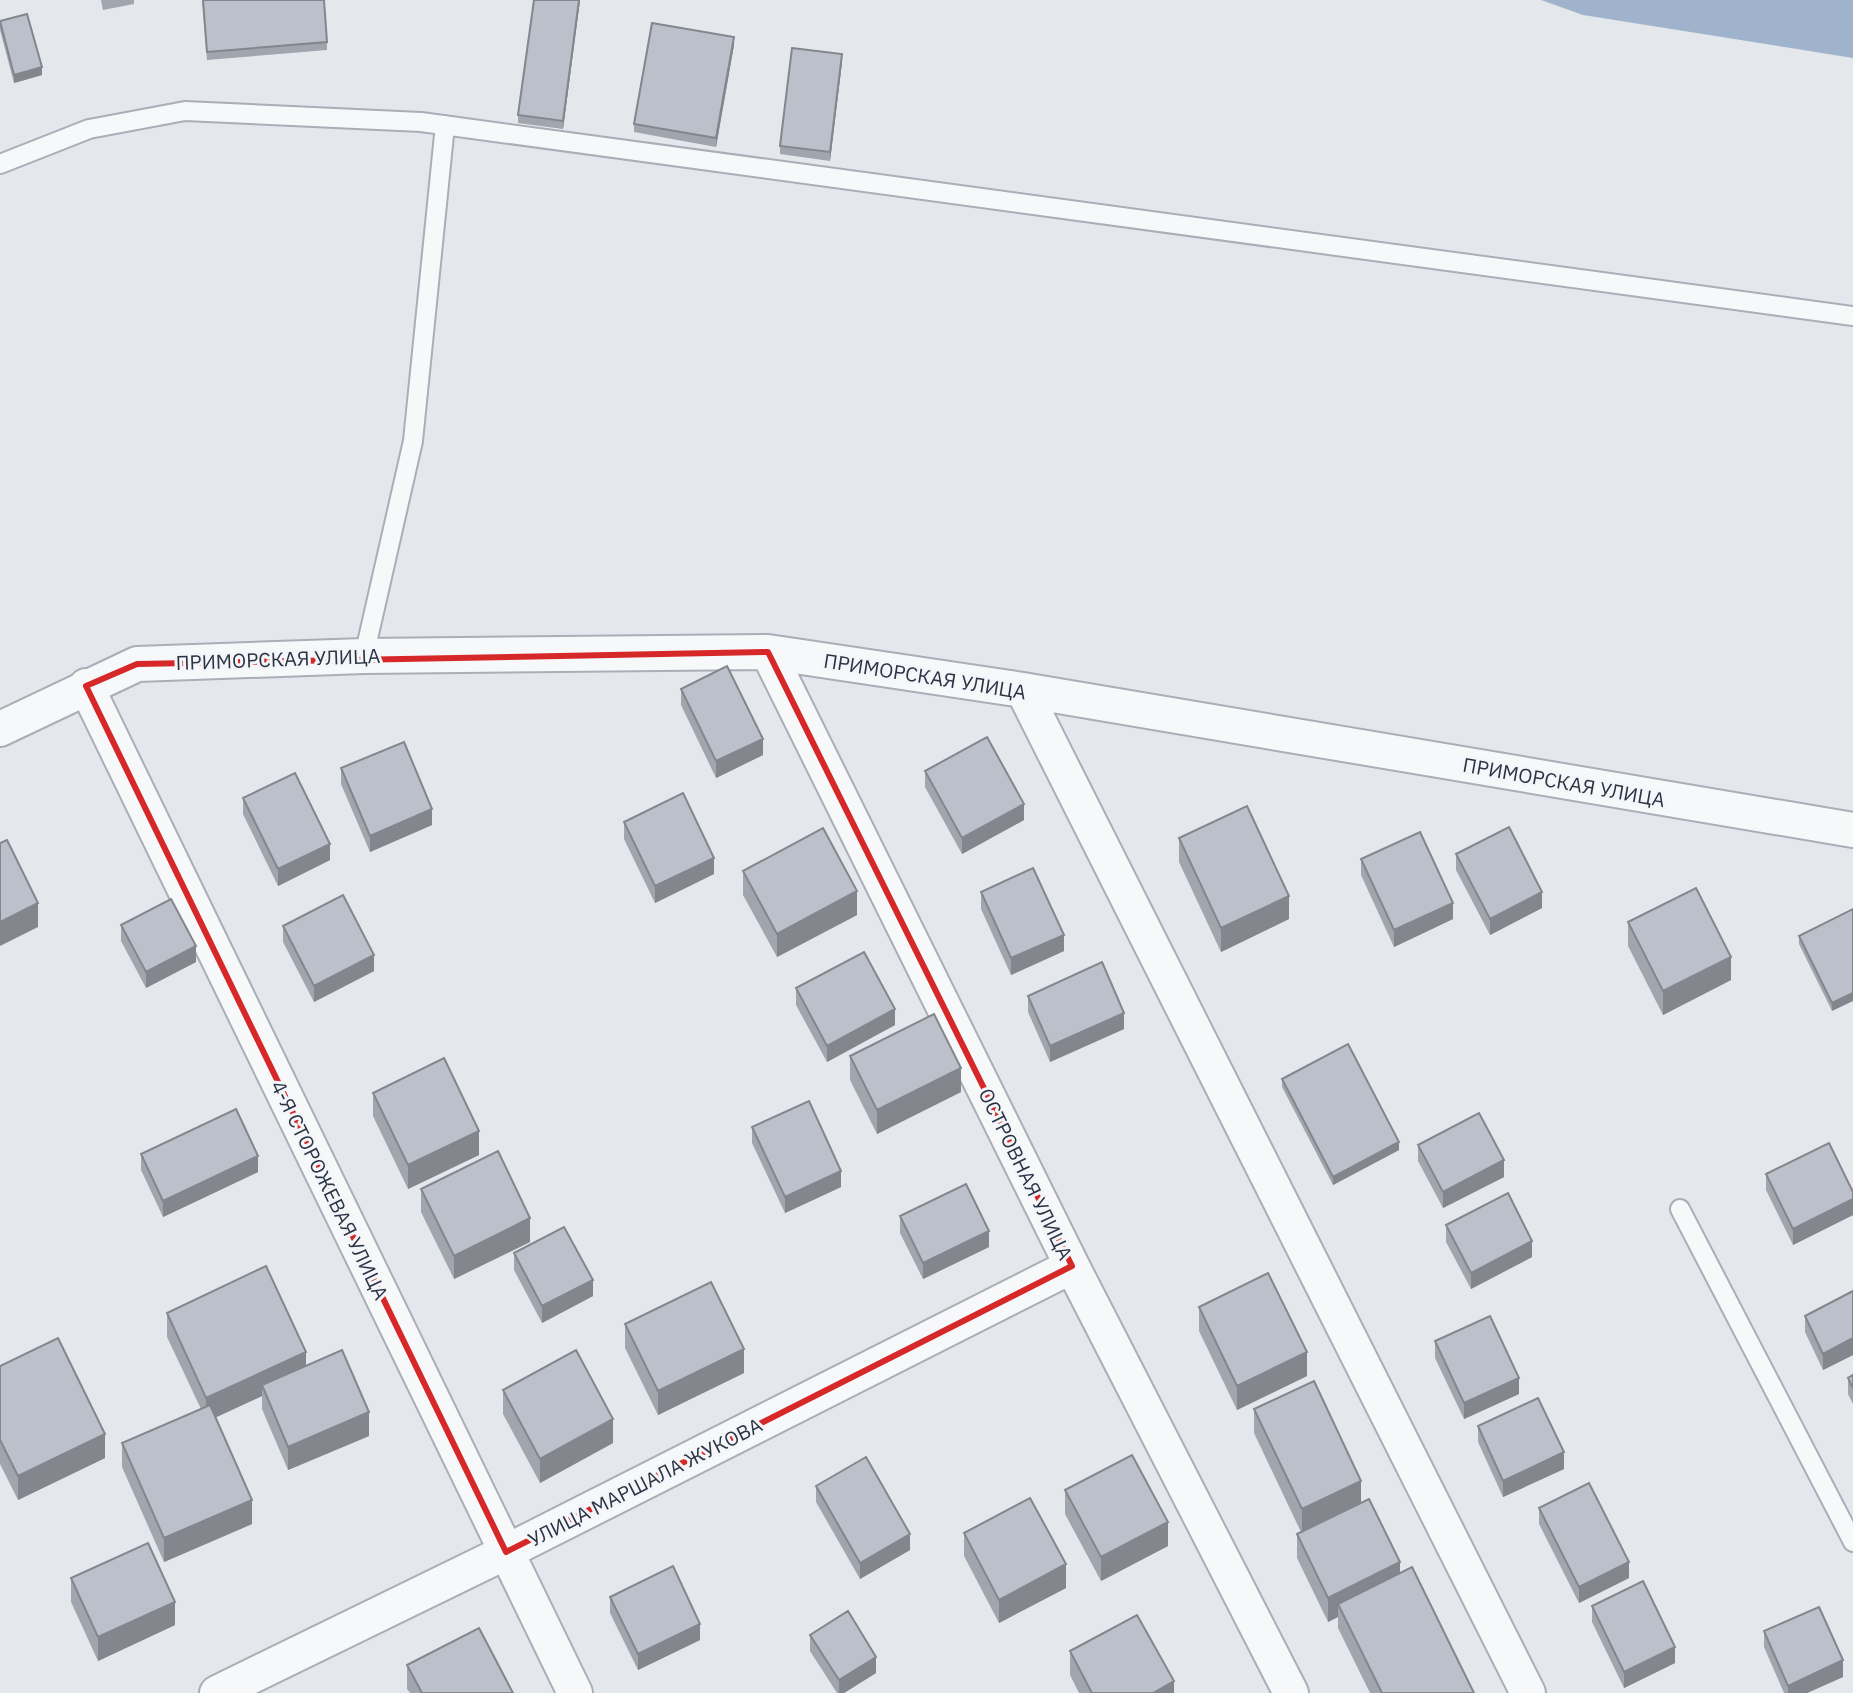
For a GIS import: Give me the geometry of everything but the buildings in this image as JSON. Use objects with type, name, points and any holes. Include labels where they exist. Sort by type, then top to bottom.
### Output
[{"type":"street","name":"ПРИМОРСКАЯ УЛИЦА","points":[[0,729],[137,664],[364,656],[768,652],[1023,690],[1853,830]]},
{"type":"street","name":"ОСТРОВНАЯ УЛИЦА","points":[[768,652],[1072,1266],[1291,1693]]},
{"type":"street","name":"4-Я СТОРОЖЕВАЯ УЛИЦА","points":[[86,686],[575,1693]]},
{"type":"street","points":[[1023,690],[1528,1693]]},
{"type":"street","name":"УЛИЦА МАРШАЛА ЖУКОВА","points":[[217,1693],[506,1552],[1072,1266]]},
{"type":"lane","points":[[0,164],[89,129],[185,111],[445,125],[1853,316]]},
{"type":"lane","points":[[364,656],[413,441],[445,125]]},
{"type":"lane","points":[[1680,1209],[1853,1542]]},
{"type":"highlighted area","points":[[768,652],[1072,1266],[506,1552],[86,686],[137,664]]},
{"type":"water","points":[[1541,0],[1853,0],[1853,58],[1583,15]]}]
